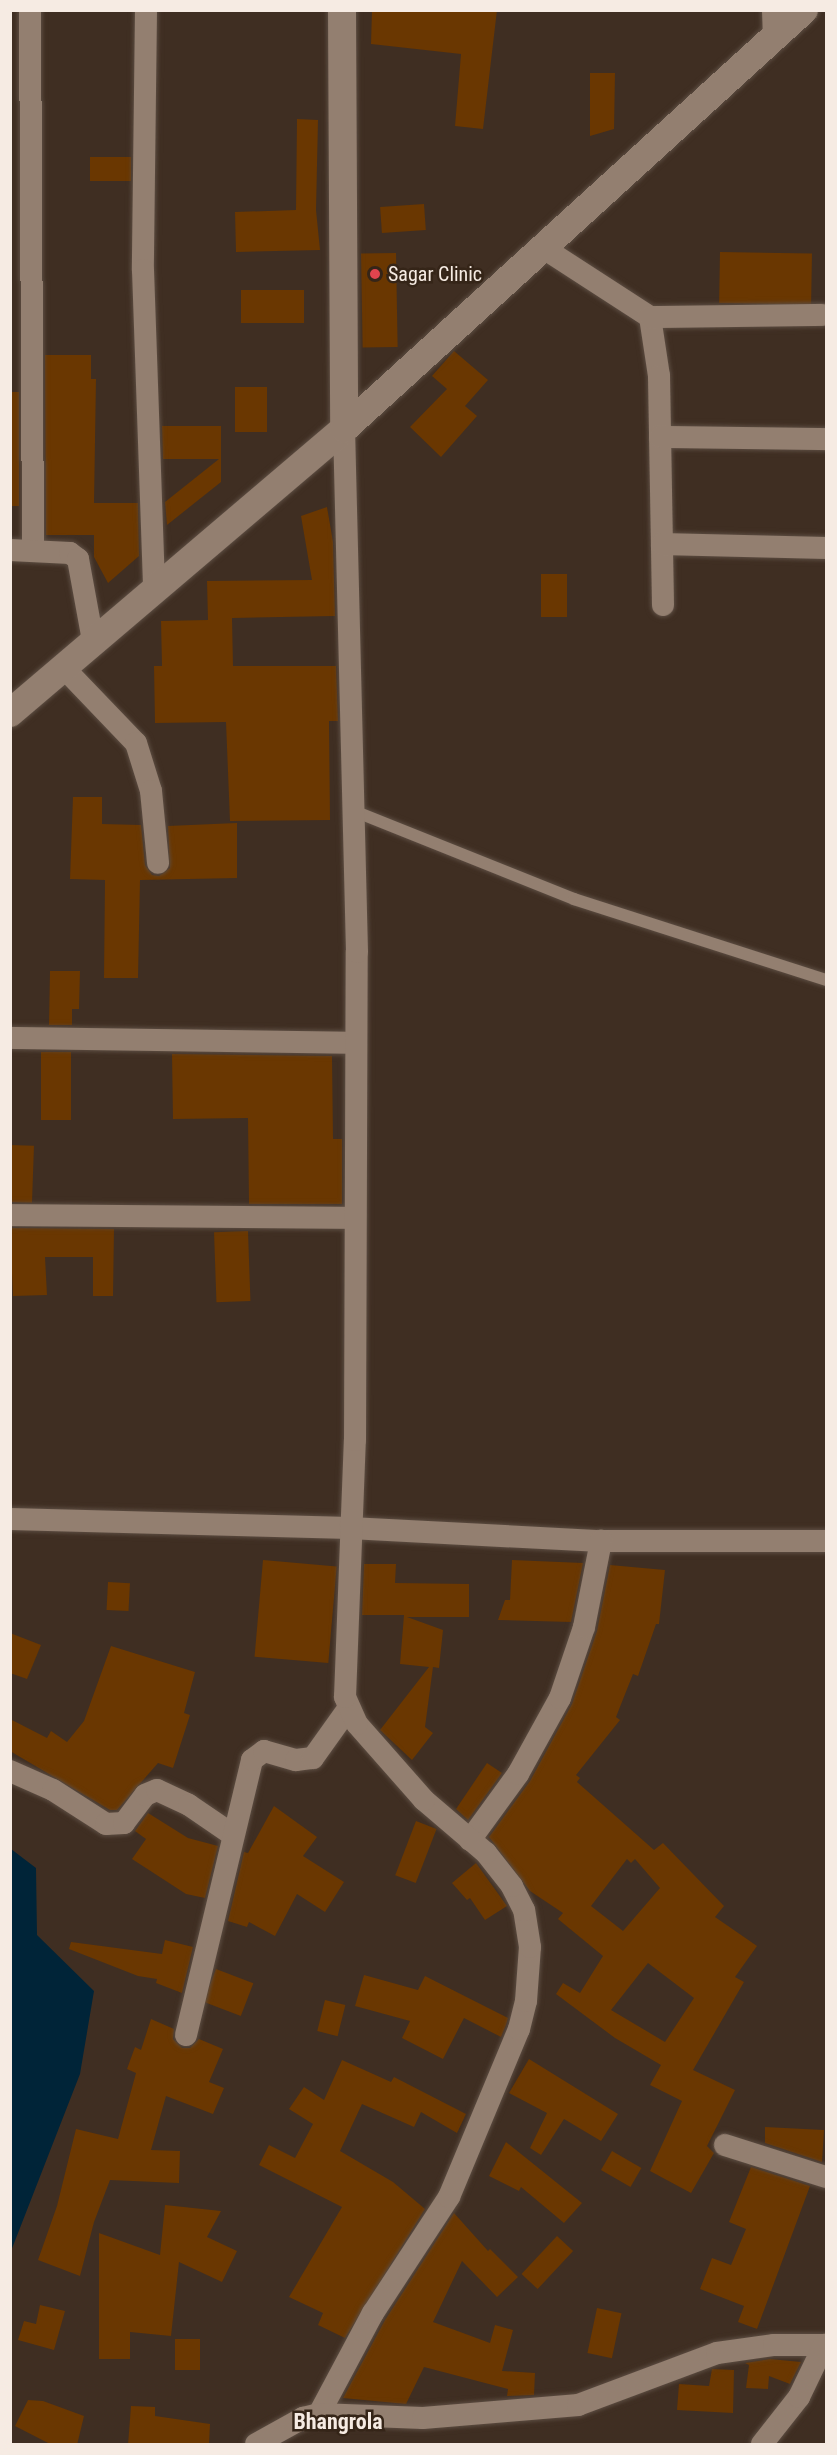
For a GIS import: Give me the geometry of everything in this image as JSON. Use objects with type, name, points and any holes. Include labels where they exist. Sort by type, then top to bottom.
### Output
[{"type":"street","points":[[30,10],[33,550]]},
{"type":"street","points":[[146,10],[143,270],[154,587]]},
{"type":"street","points":[[320,2414],[373,2313],[449,2197],[519,2029],[526,2001],[530,1947],[524,1910],[518,1896],[486,1853],[424,1800],[348,1708],[344,1680],[355,1440],[356,1043],[354,811],[344,429],[342,10]]},
{"type":"street","points":[[10,713],[154,587],[344,429],[544,249],[774,24],[804,10]]},
{"type":"street","points":[[544,249],[650,317],[822,315]]},
{"type":"street","points":[[650,317],[657,349],[663,605]]},
{"type":"street","points":[[660,437],[826,439]]},
{"type":"street","points":[[662,544],[826,548]]},
{"type":"street","points":[[10,550],[70,553],[78,559],[93,641]]},
{"type":"street","points":[[63,667],[136,743],[152,791],[158,863]]},
{"type":"street","points":[[10,1038],[356,1043]]},
{"type":"street","points":[[10,1215],[355,1218]]},
{"type":"street","points":[[10,1520],[350,1528],[601,1541],[826,1541]]},
{"type":"street","points":[[470,1840],[518,1774],[560,1698],[584,1627],[601,1541]]},
{"type":"street","points":[[186,2035],[252,1760],[264,1751],[296,1760],[314,1758],[348,1708]]},
{"type":"street","points":[[10,1771],[53,1790],[106,1824],[124,1823],[145,1795],[157,1790],[189,1805],[233,1835]]},
{"type":"street","points":[[725,2145],[826,2176]]},
{"type":"street","points":[[256,2445],[303,2418],[320,2414],[423,2418],[578,2405],[717,2353],[774,2345],[825,2345],[799,2397],[762,2445]]},
{"type":"lane","points":[[354,811],[574,899],[826,980]]},
{"type":"water","points":[[11,1849],[36,1868],[37,1935],[94,1991],[80,2074],[11,2251]]},
{"type":"building","points":[[372,10],[497,10],[483,129],[455,126],[461,54],[371,44]]},
{"type":"building","points":[[590,73],[615,73],[614,129],[590,136]]},
{"type":"building","points":[[297,119],[318,120],[316,210],[320,250],[236,252],[235,212],[296,210]]},
{"type":"building","points":[[90,157],[131,157],[131,181],[90,181]]},
{"type":"building","points":[[424,204],[426,230],[382,233],[380,207]]},
{"type":"building","points":[[720,252],[812,254],[811,305],[719,303]]},
{"type":"building","points":[[396,253],[398,347],[363,348],[361,254]]},
{"type":"building","points":[[241,290],[304,290],[304,323],[241,323]]},
{"type":"building","points":[[454,351],[488,380],[465,406],[477,416],[441,457],[410,427],[447,389],[432,376]]},
{"type":"building","points":[[45,355],[91,355],[91,379],[96,379],[94,503],[138,503],[139,556],[108,583],[94,557],[94,535],[46,535]]},
{"type":"building","points":[[235,387],[267,387],[267,432],[235,432]]},
{"type":"building","points":[[10,392],[19,392],[19,506],[10,506]]},
{"type":"building","points":[[162,426],[221,426],[221,482],[167,525],[165,502],[219,459],[163,459]]},
{"type":"building","points":[[327,507],[333,542],[335,616],[232,618],[233,666],[336,666],[338,721],[329,721],[330,820],[230,821],[226,722],[155,723],[154,666],[162,666],[161,621],[208,620],[207,581],[312,580],[301,516]]},
{"type":"building","points":[[541,574],[567,574],[567,617],[541,617]]},
{"type":"building","points":[[73,797],[102,797],[102,824],[141,825],[145,865],[152,875],[159,876],[170,868],[168,826],[237,823],[237,878],[140,880],[138,978],[104,978],[105,880],[70,879]]},
{"type":"building","points":[[50,971],[80,971],[79,1009],[72,1009],[72,1025],[49,1025]]},
{"type":"building","points":[[41,1052],[71,1052],[71,1120],[41,1120]]},
{"type":"building","points":[[172,1054],[332,1056],[333,1139],[342,1139],[342,1204],[249,1204],[248,1118],[173,1119]]},
{"type":"building","points":[[10,1145],[34,1146],[32,1203],[10,1202]]},
{"type":"building","points":[[10,1228],[114,1229],[113,1296],[93,1296],[93,1257],[45,1257],[47,1295],[13,1296]]},
{"type":"building","points":[[248,1231],[250,1301],[216,1302],[214,1232]]},
{"type":"building","points":[[263,1560],[337,1566],[328,1663],[255,1657]]},
{"type":"building","points":[[512,1560],[583,1563],[571,1622],[498,1620],[505,1600],[510,1600]]},
{"type":"building","points":[[364,1564],[396,1564],[395,1583],[469,1584],[469,1617],[407,1617],[443,1630],[439,1668],[433,1667],[425,1727],[433,1733],[412,1760],[380,1730],[429,1667],[400,1664],[404,1615],[362,1615]]},
{"type":"building","points":[[610,1565],[665,1570],[659,1624],[656,1624],[638,1676],[633,1674],[616,1717],[620,1720],[576,1775],[580,1778],[577,1782],[654,1850],[663,1843],[724,1906],[715,1917],[757,1946],[735,1977],[744,1982],[693,2070],[735,2090],[707,2146],[714,2153],[691,2193],[650,2171],[682,2101],[650,2085],[661,2065],[615,2038],[556,1994],[563,1983],[580,1993],[603,1956],[558,1919],[563,1913],[530,1891],[489,1837],[530,1781],[572,1704],[597,1631]],"holes":[[[627,1859],[631,1863],[635,1859],[660,1888],[623,1931],[591,1906]],[[648,1963],[694,1998],[665,2042],[611,2010]]]},
{"type":"building","points":[[108,1582],[130,1583],[129,1611],[107,1610]]},
{"type":"building","points":[[10,1633],[41,1645],[27,1679],[10,1673]]},
{"type":"building","points":[[111,1646],[195,1672],[184,1713],[190,1715],[173,1768],[158,1763],[117,1810],[110,1810],[10,1751],[10,1719],[47,1738],[51,1731],[67,1742],[84,1721]]},
{"type":"building","points":[[487,1763],[502,1773],[468,1820],[456,1809]]},
{"type":"building","points":[[274,1806],[317,1837],[303,1856],[344,1882],[325,1912],[297,1894],[275,1936],[249,1922],[247,1927],[228,1921],[244,1852],[248,1853]]},
{"type":"building","points":[[148,1813],[188,1838],[218,1846],[205,1898],[186,1894],[132,1859],[146,1839],[135,1831]]},
{"type":"building","points":[[416,1821],[437,1829],[416,1883],[395,1875]]},
{"type":"building","points":[[476,1863],[507,1906],[485,1920],[470,1898],[467,1900],[452,1883]]},
{"type":"building","points":[[165,1940],[193,1947],[182,1993],[156,1983],[157,1979],[138,1976],[69,1949],[71,1942],[162,1954]]},
{"type":"building","points":[[216,1969],[253,1983],[241,2016],[203,2002]]},
{"type":"building","points":[[364,1975],[418,1990],[425,1976],[508,2018],[506,2025],[501,2037],[464,2018],[443,2059],[402,2038],[410,2021],[355,2006]]},
{"type":"building","points":[[325,2000],[345,2005],[338,2036],[317,2031]]},
{"type":"building","points":[[151,2019],[174,2029],[173,2039],[182,2048],[190,2048],[199,2039],[223,2049],[209,2082],[224,2088],[213,2114],[166,2096],[151,2150],[180,2151],[179,2183],[110,2180],[94,2222],[80,2276],[38,2260],[57,2206],[76,2129],[118,2139],[136,2073],[127,2069],[135,2047],[141,2050]]},
{"type":"building","points":[[529,2059],[618,2114],[601,2141],[564,2119],[541,2155],[530,2148],[547,2113],[509,2093]]},
{"type":"building","points":[[342,2060],[391,2082],[394,2077],[466,2114],[457,2133],[421,2112],[414,2127],[362,2104],[340,2151],[393,2182],[425,2209],[345,2338],[318,2325],[323,2313],[289,2297],[342,2207],[259,2165],[269,2145],[295,2158],[313,2124],[289,2109],[304,2087],[324,2100]]},
{"type":"building","points":[[765,2127],[824,2130],[822,2162],[765,2143]]},
{"type":"building","points":[[506,2142],[582,2203],[564,2223],[521,2187],[519,2191],[489,2176]]},
{"type":"building","points":[[612,2151],[641,2168],[630,2187],[601,2170]]},
{"type":"building","points":[[751,2167],[810,2186],[757,2329],[738,2322],[744,2306],[700,2289],[712,2258],[731,2265],[746,2229],[729,2222]]},
{"type":"building","points":[[165,2205],[221,2211],[207,2237],[237,2251],[222,2282],[179,2262],[171,2336],[130,2332],[130,2359],[99,2359],[99,2233],[160,2255]]},
{"type":"building","points":[[454,2213],[488,2251],[490,2249],[518,2277],[497,2297],[462,2261],[433,2322],[490,2343],[495,2325],[513,2330],[502,2371],[535,2373],[534,2395],[507,2396],[508,2389],[424,2367],[406,2404],[343,2398],[385,2320]]},
{"type":"building","points":[[557,2236],[573,2251],[538,2289],[522,2274]]},
{"type":"building","points":[[40,2305],[65,2311],[54,2350],[18,2340],[24,2321],[36,2324]]},
{"type":"building","points":[[597,2308],[621,2313],[612,2358],[587,2353]]},
{"type":"building","points":[[175,2339],[200,2339],[200,2370],[175,2370]]},
{"type":"building","points":[[770,2359],[801,2362],[790,2384],[769,2376],[768,2389],[746,2388],[749,2365],[745,2363]]},
{"type":"building","points":[[712,2369],[734,2370],[733,2413],[677,2410],[679,2384],[709,2386]]},
{"type":"building","points":[[28,2400],[43,2401],[84,2416],[77,2445],[52,2445],[15,2426]]},
{"type":"building","points":[[131,2406],[155,2407],[155,2416],[210,2424],[209,2445],[128,2445]]},
{"type":"place","name":"Sagar Clinic","points":[[375,274]]},
{"type":"district","name":"Bhangrola","points":[[338,2422]]}]
